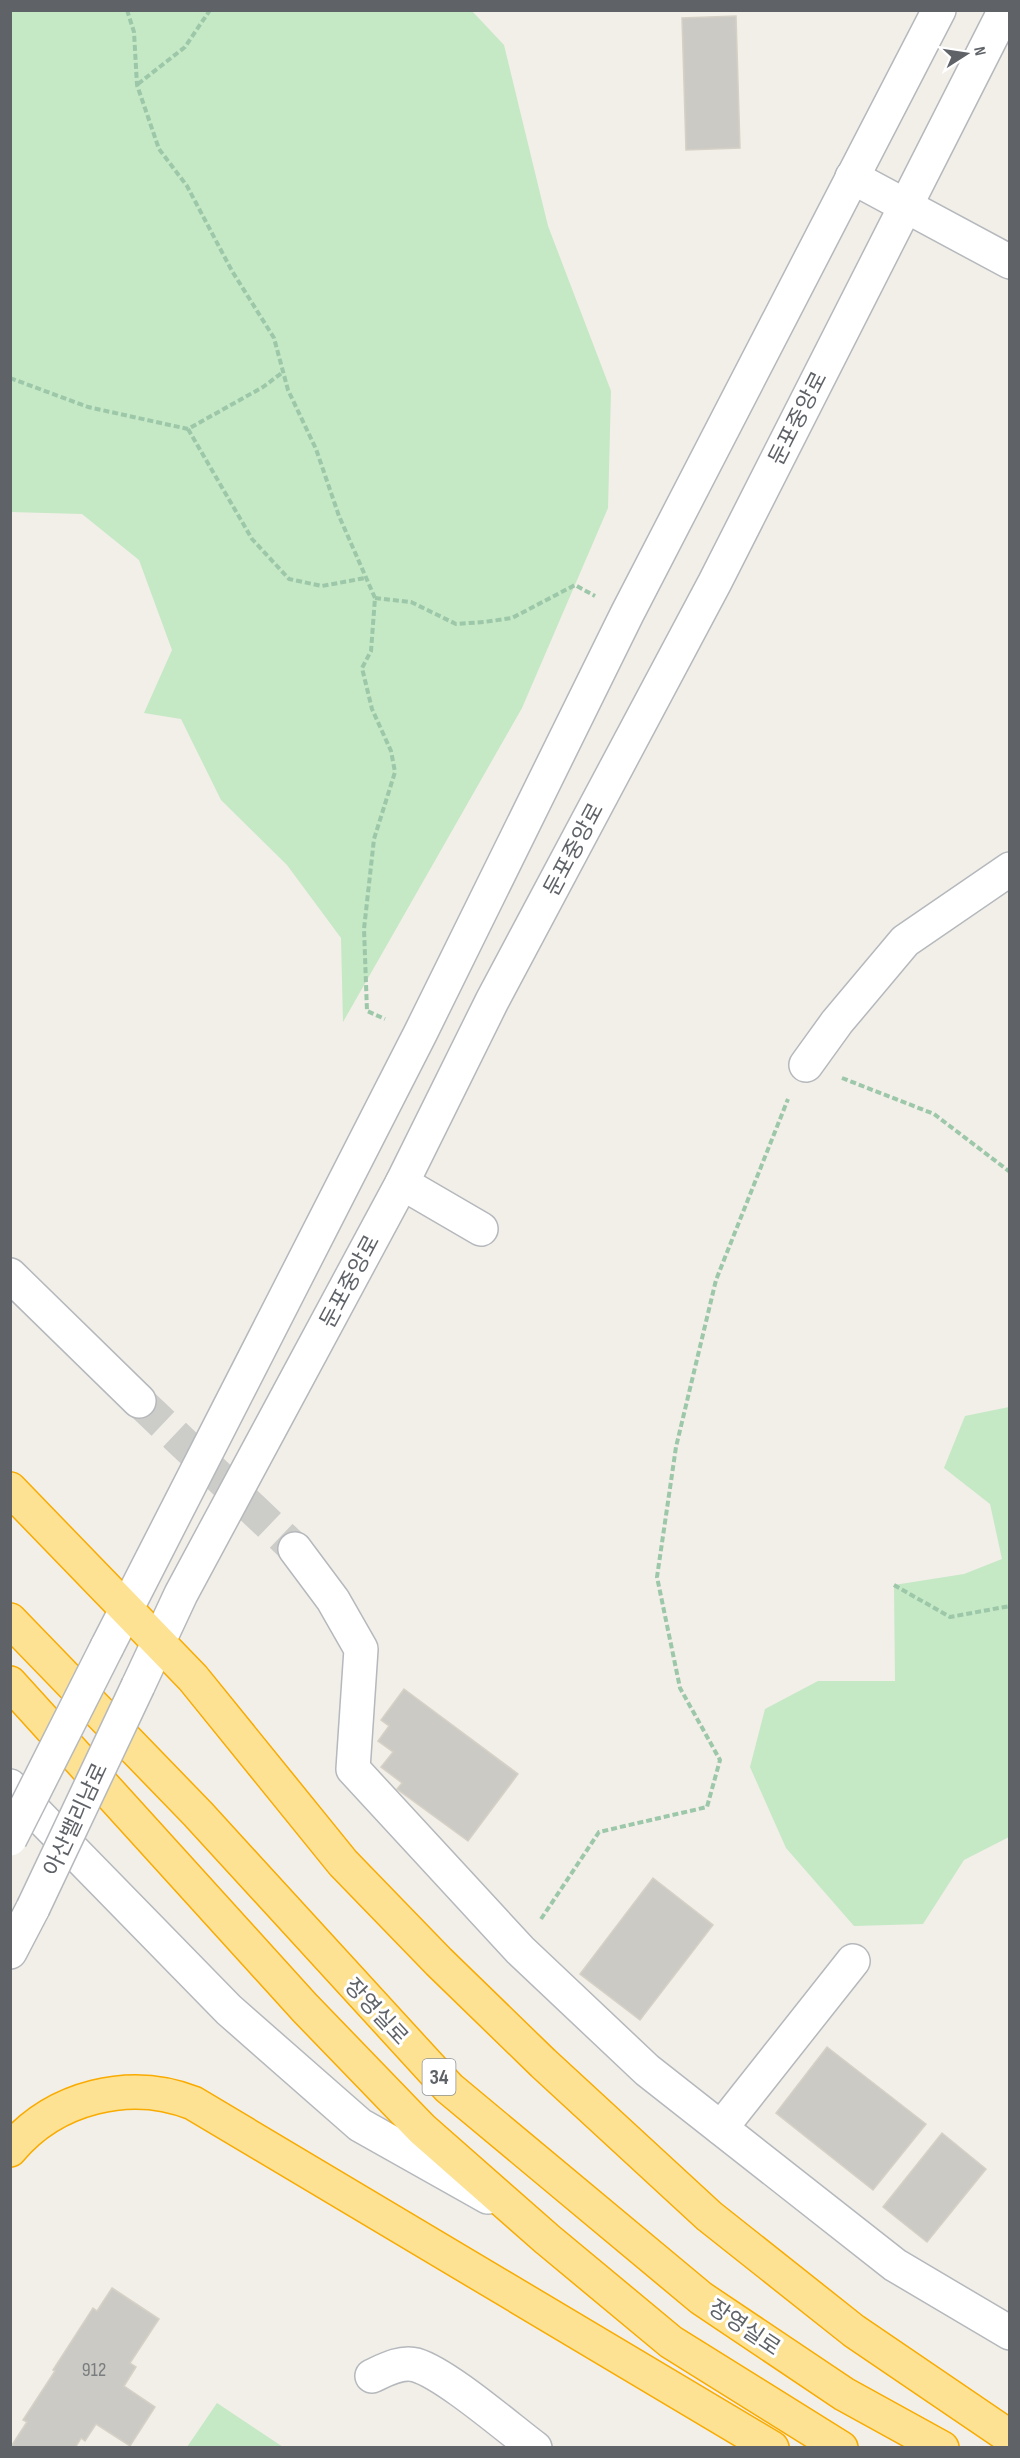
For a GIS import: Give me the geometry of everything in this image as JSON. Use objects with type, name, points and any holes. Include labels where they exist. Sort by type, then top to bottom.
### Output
[{"type":"highway","points":[[10,1489],[127,1607],[193,1678],[343,1863],[439,1962],[543,2063],[709,2216],[854,2331],[1010,2437]]},
{"type":"highway","name":"장영실로","points":[[10,1620],[198,1814],[449,2088],[701,2298],[844,2394],[942,2448]]},
{"type":"highway","name":"34","points":[[10,1683],[305,2008],[422,2129],[671,2342],[841,2448]]},
{"type":"highway","points":[[10,2150],[25,2132],[42,2119],[80,2102],[111,2093],[140,2091],[169,2094],[193,2103],[772,2448]]},
{"type":"street","points":[[10,1839],[420,1034],[632,603],[939,10]]},
{"type":"street","name":"둔포중앙로","points":[[138,1686],[181,1594],[402,1183],[492,1001],[715,582],[1005,10]]},
{"type":"street","points":[[852,177],[1010,262]]},
{"type":"street","points":[[806,1065],[837,1022],[905,941],[1010,869]]},
{"type":"street","points":[[402,1183],[481,1229]]},
{"type":"street","points":[[10,1275],[139,1401]]},
{"type":"street","points":[[295,1549],[333,1600],[361,1649],[353,1770],[520,1950],[647,2070],[895,2265],[1009,2331]]},
{"type":"street","name":"아산밸리남로","points":[[10,1952],[138,1686]]},
{"type":"street","points":[[10,1786],[229,2010],[360,2125],[519,2214]]},
{"type":"street","points":[[721,2128],[852,1961]]},
{"type":"street","points":[[372,2376],[392,2366],[414,2364],[436,2374],[535,2448]]},
{"type":"path","points":[[127,10],[134,32],[137,85],[159,150],[187,186],[232,271],[274,339],[288,390],[316,449],[365,578],[375,598],[371,651],[362,668],[372,709],[391,751],[395,772],[374,839],[364,929],[364,979],[367,1011],[387,1020]]},
{"type":"path","points":[[137,85],[185,47],[210,10]]},
{"type":"path","points":[[10,378],[88,407],[188,429],[263,387],[283,372]]},
{"type":"path","points":[[188,429],[252,539],[289,579],[322,586],[365,578]]},
{"type":"path","points":[[375,598],[411,602],[456,624],[512,618],[575,585],[601,599]]},
{"type":"path","points":[[520,1950],[599,1832],[707,1808],[720,1760],[680,1688],[657,1577],[676,1447],[716,1280],[788,1100],[806,1065],[934,1114],[1010,1172]]},
{"type":"path","points":[[894,1585],[950,1617],[1010,1606]]},
{"type":"green space","points":[[10,11],[472,11],[504,45],[548,226],[611,391],[608,508],[522,708],[343,1022],[341,938],[287,865],[221,800],[181,719],[144,713],[172,650],[139,560],[82,514],[11,512]]},
{"type":"green space","points":[[1009,1407],[1009,1837],[964,1860],[923,1924],[854,1926],[786,1848],[750,1767],[765,1709],[818,1681],[895,1681],[894,1585],[964,1574],[1002,1559],[990,1504],[944,1468],[965,1416]]},
{"type":"green space","points":[[217,2403],[283,2447],[187,2447]]},
{"type":"building","points":[[736,16],[740,148],[686,150],[682,18]]},
{"type":"building","points":[[404,1689],[518,1774],[468,1841],[397,1789],[402,1783],[381,1767],[393,1752],[378,1741],[389,1726],[381,1720]]},
{"type":"building","points":[[653,1878],[713,1925],[640,2020],[580,1974]]},
{"type":"building","points":[[827,2047],[926,2124],[873,2190],[776,2113]]},
{"type":"building","points":[[942,2133],[986,2169],[927,2242],[883,2207]]},
{"type":"building","points":[[112,2288],[159,2319],[130,2363],[136,2367],[124,2386],[155,2407],[130,2446],[96,2424],[85,2441],[81,2438],[75,2448],[10,2448],[27,2422],[23,2420],[55,2371],[53,2370],[93,2308],[97,2311]]},
{"type":"tunnel","points":[[139,1401],[295,1549]]}]
